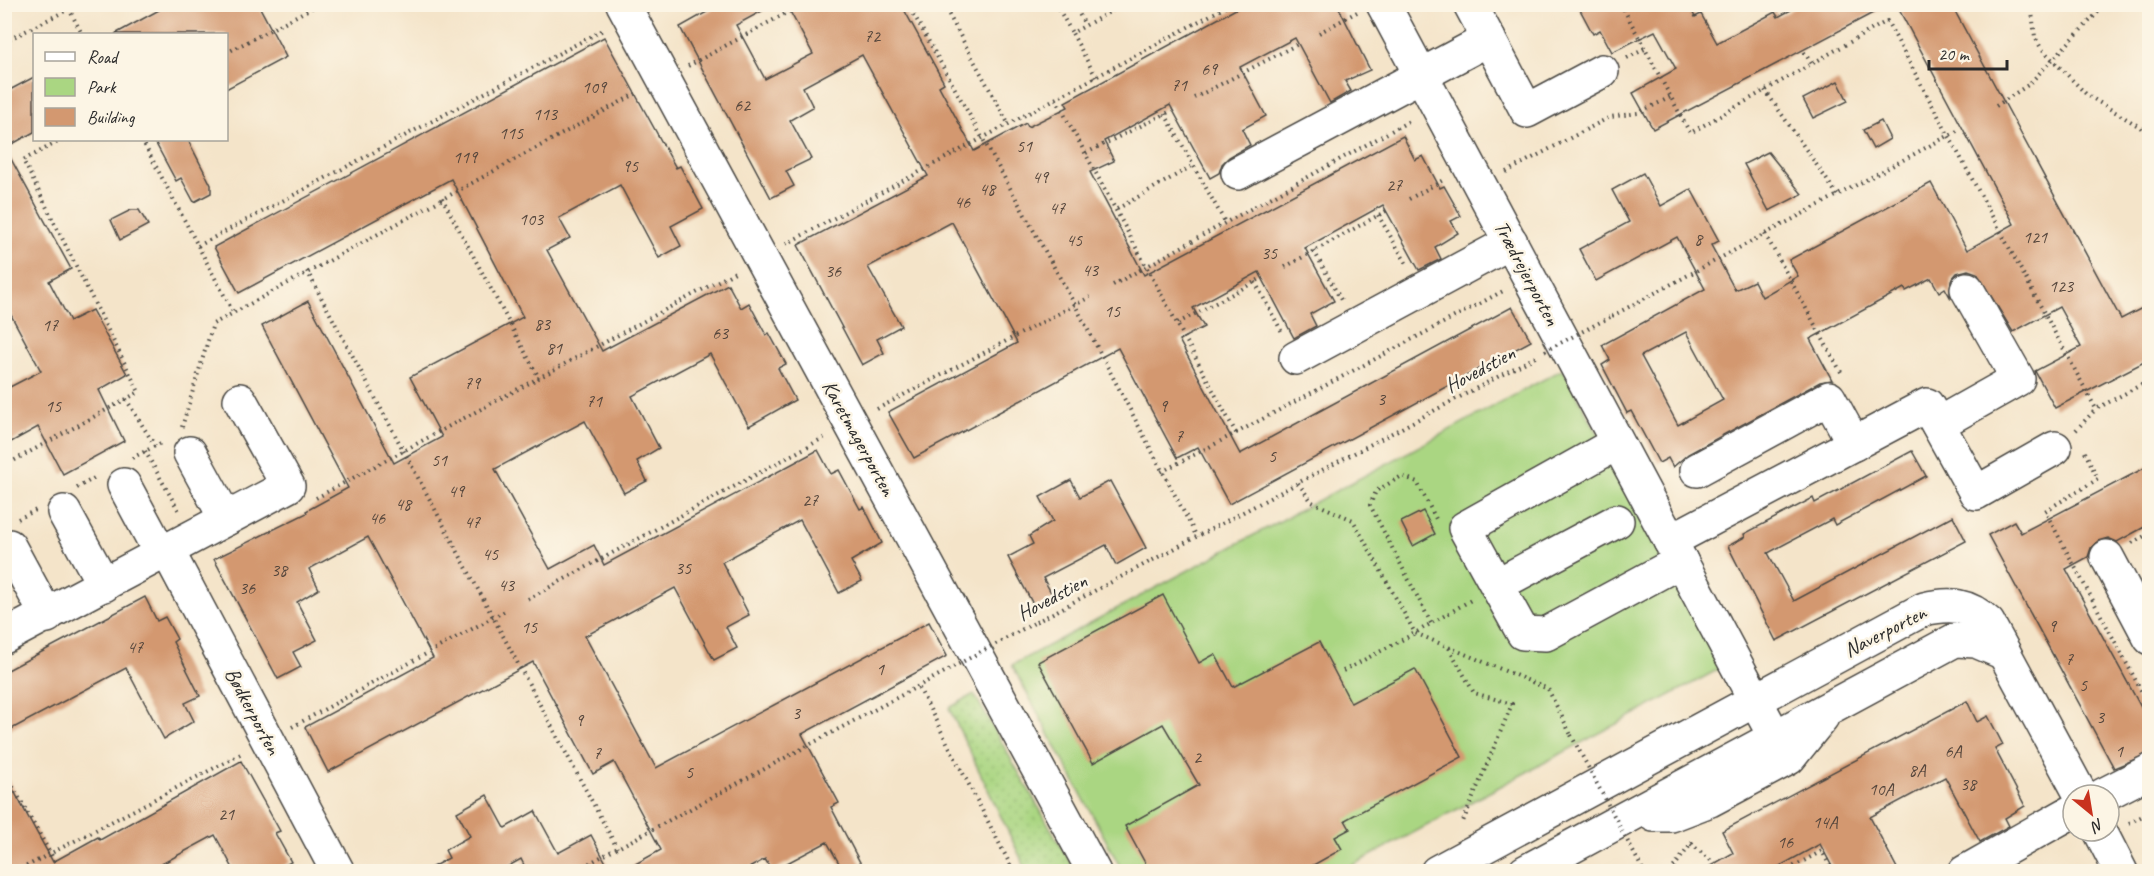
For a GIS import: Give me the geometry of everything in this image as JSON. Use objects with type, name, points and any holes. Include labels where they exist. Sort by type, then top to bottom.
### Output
[{"type":"street","points":[[1470,4],[1527,111],[1602,71]]},
{"type":"street","name":"Trædrejerporten","points":[[1372,7],[1422,76],[1775,737]]},
{"type":"street","name":"Karetmagerporten","points":[[626,10],[1094,872]]},
{"type":"street","points":[[1238,173],[1489,39]]},
{"type":"street","points":[[1292,351],[1511,242]]},
{"type":"street","points":[[1938,424],[2018,379],[1967,289]]},
{"type":"street","points":[[1697,470],[1829,398],[1854,444]]},
{"type":"street","points":[[4,638],[226,519],[302,492],[240,400]]},
{"type":"street","points":[[1617,442],[1465,528],[1485,592],[1523,633],[1546,634],[1675,551],[1854,444],[1928,405],[1976,493],[2055,448]]},
{"type":"street","points":[[181,441],[226,519]]},
{"type":"street","name":"Bødkerporten","points":[[118,473],[174,547],[268,740],[338,872]]},
{"type":"street","points":[[59,503],[104,585]]},
{"type":"street","points":[[1485,592],[1617,521]]},
{"type":"street","points":[[12,533],[47,616]]},
{"type":"street","points":[[2107,557],[2150,638]]},
{"type":"street","name":"Naverporten","points":[[1441,869],[1924,609],[1938,606],[1961,606],[1980,616],[1988,623],[2004,653]]},
{"type":"street","name":"Naverporten","points":[[1525,872],[1955,640],[1976,641],[2004,653]]},
{"type":"street","points":[[2004,653],[2075,783]]},
{"type":"street","points":[[1629,816],[1671,815],[1710,800],[1763,773],[1789,758],[1831,705]]},
{"type":"street","points":[[2121,786],[2150,771]]},
{"type":"street","points":[[1965,872],[2061,818]]},
{"type":"street","points":[[2106,843],[2121,872]]},
{"type":"path","points":[[4,42],[76,4]]},
{"type":"path","points":[[228,52],[318,4]]},
{"type":"path","points":[[12,533],[59,503],[118,473],[145,451],[155,446],[181,441],[213,324],[803,4]]},
{"type":"path","points":[[908,4],[1075,305],[1197,537]]},
{"type":"path","points":[[943,4],[1009,124]]},
{"type":"path","points":[[1056,4],[1096,77]]},
{"type":"path","points":[[1074,4],[1085,25]]},
{"type":"path","points":[[1072,33],[1124,4]]},
{"type":"path","points":[[302,492],[405,450],[1232,4]]},
{"type":"path","points":[[1621,4],[1690,133],[1887,21],[2096,409],[2150,380]]},
{"type":"path","points":[[1777,4],[1782,15]]},
{"type":"path","points":[[2031,4],[2035,37],[2053,60],[2087,95],[2140,127],[2150,138]]},
{"type":"path","points":[[1996,106],[2028,86],[2106,4]]},
{"type":"path","points":[[1319,33],[1372,7]]},
{"type":"path","points":[[69,9],[81,33]]},
{"type":"path","points":[[198,246],[626,10]]},
{"type":"path","points":[[1194,98],[1298,44]]},
{"type":"path","points":[[1804,52],[1812,64]]},
{"type":"path","points":[[1765,90],[1838,196]]},
{"type":"path","points":[[1409,199],[1475,175],[1610,117],[1638,113],[1671,97]]},
{"type":"path","points":[[1056,99],[1236,433]]},
{"type":"path","points":[[1113,285],[1438,105]]},
{"type":"path","points":[[1086,153],[1173,110]]},
{"type":"path","points":[[1165,114],[1226,224]]},
{"type":"path","name":"Hovedstien","points":[[573,872],[919,688],[1036,622],[1959,130]]},
{"type":"path","points":[[4,466],[139,392],[23,160],[60,141]]},
{"type":"path","points":[[143,141],[233,312]]},
{"type":"path","points":[[1117,209],[1192,166]]},
{"type":"path","points":[[442,198],[538,378]]},
{"type":"path","points":[[1285,267],[1386,211]]},
{"type":"path","points":[[1378,215],[1414,277]]},
{"type":"path","points":[[1765,234],[1845,380]]},
{"type":"path","points":[[1314,251],[1342,302]]},
{"type":"path","points":[[307,271],[617,848]]},
{"type":"path","points":[[1178,323],[1262,278]]},
{"type":"path","points":[[1255,282],[1292,351]]},
{"type":"path","points":[[1161,472],[1502,292]]},
{"type":"path","points":[[528,599],[850,423],[1090,297]]},
{"type":"path","points":[[126,399],[155,446]]},
{"type":"path","points":[[145,451],[174,547]]},
{"type":"path","points":[[1431,623],[1371,505],[1376,490],[1402,476],[1417,482],[1439,524]]},
{"type":"path","points":[[1298,483],[1312,502],[1353,520],[1415,633],[1548,689],[1570,735],[1644,872]]},
{"type":"path","points":[[1343,671],[1485,592]]},
{"type":"path","points":[[21,869],[268,740],[505,611]]},
{"type":"path","points":[[1441,869],[1512,704],[1474,693],[1448,647]]},
{"type":"path","points":[[919,688],[1014,872]]},
{"type":"path","points":[[4,771],[60,872]]},
{"type":"path","points":[[1670,872],[1696,837]]},
{"type":"path","points":[[1691,844],[1725,872]]},
{"type":"path","points":[[1783,872],[1822,851],[1833,872]]},
{"type":"path","points":[[591,863],[595,872]]},
{"type":"green space","points":[[1563,369],[1723,667],[1342,871],[1123,872],[1012,665]]},
{"type":"green space","points":[[974,694],[1075,871],[1027,871],[949,708]]},
{"type":"building","points":[[170,4],[258,4],[286,57],[228,88],[228,33],[117,33]]},
{"type":"building","points":[[721,4],[775,4],[736,25],[765,79],[813,54],[786,4],[901,4],[944,83],[939,86],[974,151],[1026,123],[1028,127],[1068,107],[1065,102],[1245,4],[1337,4],[1370,70],[1345,81],[1351,91],[1330,103],[1295,38],[1240,67],[1266,116],[1242,129],[1250,145],[1229,157],[1222,164],[1219,173],[1210,178],[1170,105],[1104,141],[1114,161],[1090,172],[1144,275],[1403,136],[1415,160],[1423,156],[1440,188],[1444,186],[1461,216],[1451,221],[1458,233],[1435,247],[1441,259],[1419,270],[1383,205],[1305,248],[1334,301],[1310,314],[1316,326],[1294,338],[1259,272],[1193,308],[1204,327],[1179,340],[1240,454],[1512,307],[1531,341],[1229,504],[1198,447],[1177,458],[1118,348],[914,458],[888,412],[1017,343],[952,222],[868,267],[901,326],[877,339],[884,353],[862,365],[798,245],[928,176],[862,55],[803,87],[813,107],[790,120],[811,159],[786,171],[794,186],[771,198],[680,27]]},
{"type":"building","points":[[1577,4],[1688,4],[1695,17],[1701,14],[1717,43],[1775,12],[1778,17],[1802,4],[1890,4],[1653,129],[1633,93],[1676,69],[1655,31],[1612,52],[1600,30],[1593,34]]},
{"type":"building","points":[[1896,4],[1951,4],[2121,319],[2150,304],[2150,359],[2055,408],[2035,371],[2081,347],[2059,307],[2013,332],[1977,273],[1968,270],[1957,273],[1951,280],[1950,297],[1945,288],[1939,292],[1931,278],[1906,291],[1904,288],[1810,339],[1832,380],[1820,382],[1688,454],[1673,467],[1668,458],[1659,463],[1631,411],[1627,413],[1602,365],[1610,360],[1602,345],[1705,289],[1677,237],[1596,281],[1579,249],[1629,222],[1612,190],[1643,173],[1661,206],[1691,189],[1719,241],[1711,245],[1735,290],[1754,281],[1762,297],[1798,276],[1789,260],[1931,183],[1967,250],[2014,224]],"holes":[[[1686,332],[1723,400],[1678,425],[1641,356]]]},
{"type":"building","points":[[604,37],[676,168],[680,166],[703,209],[671,226],[681,246],[659,258],[620,185],[559,218],[570,238],[547,250],[602,351],[728,284],[741,308],[749,303],[766,335],[769,333],[786,364],[778,368],[795,400],[749,426],[710,354],[632,396],[659,448],[637,461],[647,481],[624,493],[585,421],[495,469],[550,569],[594,545],[604,565],[818,450],[831,474],[839,470],[860,509],[864,507],[882,543],[851,561],[862,581],[839,593],[800,520],[722,562],[749,615],[726,627],[737,648],[714,660],[675,588],[585,636],[656,768],[929,622],[947,656],[802,734],[839,803],[831,807],[864,870],[860,872],[844,872],[827,842],[772,871],[765,859],[742,872],[621,872],[661,850],[614,762],[593,774],[533,662],[328,772],[305,727],[433,658],[368,537],[309,569],[319,589],[297,602],[317,640],[293,652],[301,667],[278,679],[214,559],[307,513],[306,511],[348,488],[262,326],[308,301],[394,463],[442,437],[410,377],[523,317],[451,179],[239,293],[214,247]]},
{"type":"building","points":[[33,78],[33,133],[5,148],[71,269],[49,281],[70,321],[92,310],[127,374],[99,390],[124,441],[63,474],[38,427],[4,446],[4,390],[41,371],[4,302],[4,93]]},
{"type":"building","points":[[1838,81],[1848,101],[1813,118],[1803,99]]},
{"type":"building","points":[[1881,121],[1890,139],[1873,149],[1863,130]]},
{"type":"building","points":[[155,141],[189,141],[211,185],[211,193],[194,202],[181,178],[176,181]]},
{"type":"building","points":[[1768,152],[1802,194],[1769,211],[1744,164]]},
{"type":"building","points":[[131,210],[139,210],[148,225],[120,240],[111,220]]},
{"type":"building","points":[[1912,451],[1926,476],[1835,525],[1832,519],[1768,553],[1794,601],[1953,516],[1966,541],[1776,641],[1728,546],[1745,537],[1744,534],[1813,498],[1815,503]]},
{"type":"building","points":[[2150,465],[2150,524],[2117,542],[2108,538],[2098,541],[2091,548],[2088,557],[2066,569],[2150,724],[2150,753],[2114,768],[1988,535],[2014,521],[2021,533]]},
{"type":"building","points":[[1071,480],[1080,497],[1110,481],[1146,548],[1116,565],[1106,545],[1043,578],[1054,598],[1035,608],[1008,557],[1033,544],[1029,536],[1053,521],[1040,497]]},
{"type":"building","points":[[1423,511],[1435,534],[1413,546],[1401,522]]},
{"type":"building","points":[[1163,595],[1199,663],[1215,654],[1233,687],[1319,642],[1351,703],[1415,669],[1462,757],[1345,820],[1350,829],[1335,837],[1342,849],[1301,872],[1150,872],[1125,826],[1199,785],[1163,724],[1093,763],[1038,662]]},
{"type":"building","points":[[145,597],[157,621],[165,617],[177,639],[173,642],[200,696],[185,703],[194,721],[164,739],[126,668],[4,733],[4,672]]},
{"type":"building","points":[[1967,701],[1977,722],[1988,716],[2003,745],[1995,749],[2025,806],[2005,818],[2009,826],[1980,842],[1945,777],[1870,817],[1899,872],[1835,872],[1820,844],[1769,872],[1700,872],[1733,853],[1722,831]]},
{"type":"building","points":[[241,761],[280,831],[275,833],[291,862],[272,872],[235,872],[215,835],[147,872],[4,872],[4,773],[53,862],[98,837],[100,840]]},
{"type":"building","points":[[487,795],[505,828],[535,811],[558,853],[591,835],[611,872],[522,872],[526,869],[521,859],[498,872],[423,872],[449,858],[445,850],[470,836],[457,812]]}]
